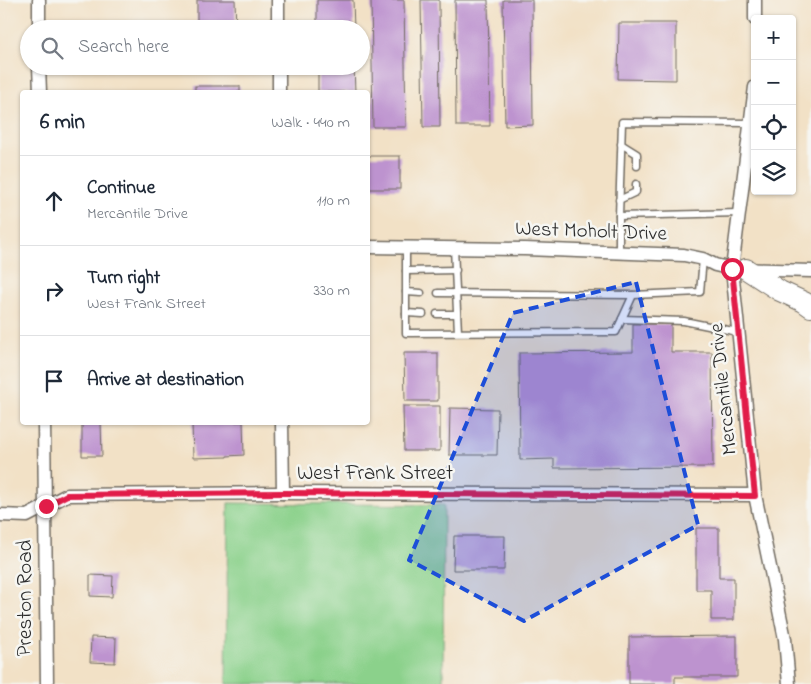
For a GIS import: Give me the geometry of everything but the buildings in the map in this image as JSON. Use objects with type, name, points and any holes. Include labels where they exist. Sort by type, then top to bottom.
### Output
[{"type":"main road","points":[[739,269],[811,307]]},
{"type":"street","points":[[39,0],[39,20]]},
{"type":"street","points":[[278,0],[278,20]]},
{"type":"street","points":[[755,0],[755,15]]},
{"type":"street","points":[[40,75],[40,90]]},
{"type":"street","points":[[278,75],[279,90]]},
{"type":"street","name":"Mercantile Drive","points":[[752,105],[739,213],[738,332],[755,496],[785,639],[789,684]]},
{"type":"street","name":"West Moholt Drive","points":[[370,247],[525,249],[684,255],[702,259],[715,265],[739,269],[811,271]]},
{"type":"street","name":"Preston Road","points":[[44,425],[47,684]]},
{"type":"street","points":[[282,425],[283,493]]},
{"type":"street","name":"West Frank Street","points":[[0,515],[27,516],[67,495],[283,493],[755,496]]},
{"type":"lane","points":[[619,253],[622,122],[750,123]]},
{"type":"lane","points":[[621,144],[637,154],[637,166]]},
{"type":"lane","points":[[620,200],[636,192],[636,184]]},
{"type":"lane","points":[[619,216],[739,213]]},
{"type":"lane","points":[[406,247],[406,332],[616,332],[633,295]]},
{"type":"lane","points":[[454,248],[458,332]]},
{"type":"lane","points":[[438,293],[633,295],[700,292],[702,259]]},
{"type":"lane","points":[[406,271],[456,270]]},
{"type":"lane","points":[[406,292],[421,293]]},
{"type":"lane","points":[[406,313],[423,314]]},
{"type":"lane","points":[[437,314],[457,314]]},
{"type":"lane","points":[[622,319],[684,321],[738,332]]},
{"type":"highlighted area","points":[[636,282],[698,525],[524,621],[409,560],[513,313]]},
{"type":"green space","points":[[228,503],[444,505],[443,684],[226,684]]},
{"type":"route","points":[[46,506],[67,495],[283,493],[755,496],[732,269]]}]
